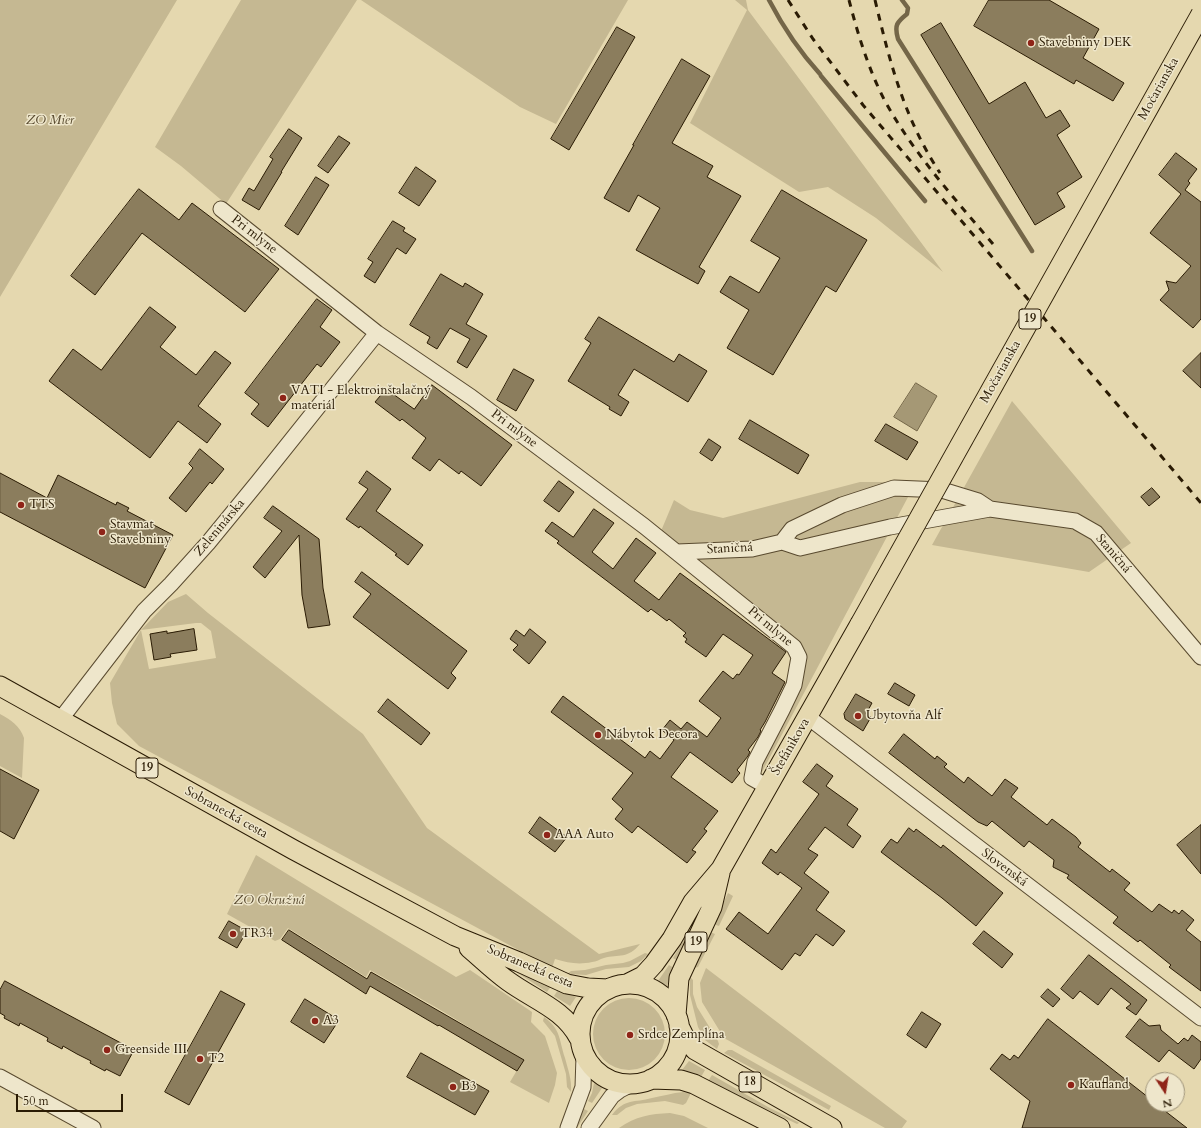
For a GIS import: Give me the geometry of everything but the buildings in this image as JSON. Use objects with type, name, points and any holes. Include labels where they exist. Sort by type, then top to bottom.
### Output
[{"type":"main road","name":"Močarianska","points":[[860,624],[1201,14]]},
{"type":"main road","name":"Štefánikova","points":[[721,869],[860,624]]},
{"type":"main road","name":"Sobranecká cesta","points":[[0,686],[294,850],[455,936],[519,962],[567,984],[588,988],[608,989]]},
{"type":"main road","name":"19","points":[[721,869],[712,907],[679,978],[679,1044],[672,1061],[659,1074],[651,1079],[632,1084],[613,1081],[604,1077],[589,1064],[582,1047],[582,1018],[586,1009],[599,994],[608,989],[627,984],[649,971],[672,939],[693,902],[721,869]]},
{"type":"main road","name":"Sobranecká cesta","points":[[455,936],[509,982],[562,1016],[574,1027],[582,1047]]},
{"type":"main road","name":"19","points":[[627,984],[644,986],[656,991],[667,1000],[678,1020]]},
{"type":"main road","name":"18","points":[[678,1020],[685,1038],[695,1050],[832,1128]]},
{"type":"main road","name":"18","points":[[651,1079],[681,1080],[694,1084],[780,1128]]},
{"type":"street","name":"Pri mlyne","points":[[221,209],[377,333],[471,397],[644,526],[794,646],[799,657],[794,684],[755,762],[752,778],[768,787]]},
{"type":"street","name":"Zeleninárska","points":[[60,720],[144,611],[171,584],[263,477],[377,333]]},
{"type":"street","name":"Staničná","points":[[782,542],[792,529],[842,505],[894,488],[942,490],[978,501],[990,509]]},
{"type":"street","name":"Staničná","points":[[677,552],[752,549],[782,542],[800,548],[890,527],[990,509],[1074,521],[1096,533],[1201,657]]},
{"type":"street","name":"Slovenská","points":[[808,717],[1201,1018]]},
{"type":"street","points":[[568,1128],[583,1087],[582,1047]]},
{"type":"street","points":[[0,1077],[94,1128]]},
{"type":"street","points":[[589,1128],[612,1096],[632,1084]]},
{"type":"green space","name":"ZO Mier","points":[[0,0],[177,0],[0,297]]},
{"type":"green space","points":[[241,0],[357,0],[226,204],[181,166],[155,147]]},
{"type":"green space","points":[[361,0],[628,0],[556,124],[520,107]]},
{"type":"green space","points":[[735,0],[746,0],[748,10],[943,272],[876,218],[828,187],[799,192],[690,123],[747,10]]},
{"type":"green space","points":[[1012,401],[1131,543],[1089,572],[932,545]]},
{"type":"green space","points":[[860,482],[916,482],[762,772],[760,770],[799,687],[807,656],[799,641],[661,531],[674,500],[690,510],[723,518]]},
{"type":"green space","points":[[186,594],[208,613],[363,734],[427,828],[599,954],[640,944],[636,949],[627,954],[604,958],[594,962],[574,963],[555,959],[552,968],[139,746],[117,724],[112,703],[110,683],[141,630],[168,602]],"holes":[[[201,623],[211,631],[216,658],[149,669],[141,630]]]},
{"type":"green space","points":[[0,714],[15,724],[24,738],[22,778],[0,766]]},
{"type":"green space","name":"ZO Okružná","points":[[256,855],[456,977],[470,970],[532,1012],[531,1022],[545,1036],[557,1073],[549,1103],[510,1082],[523,1060],[437,1008],[370,970],[366,977],[288,928],[280,939],[275,941],[227,914]]},
{"type":"green space","points":[[728,893],[733,896],[719,926],[713,924]]},
{"type":"green space","points":[[696,919],[678,961],[673,958]]},
{"type":"green space","points":[[710,932],[715,934],[698,967],[693,968]]},
{"type":"green space","points":[[645,953],[648,954],[641,961],[629,967],[606,969],[586,975],[567,974],[571,971],[623,963]]},
{"type":"green space","points":[[669,965],[674,968],[670,975],[667,987],[658,981]]},
{"type":"green space","points":[[510,968],[551,986],[547,992]]},
{"type":"green space","points":[[706,968],[907,1121],[902,1128],[885,1128],[724,1038],[702,1002],[700,983]]},
{"type":"green space","points":[[690,977],[693,980],[693,994],[697,1007],[718,1041],[719,1044],[717,1049],[705,1040],[698,1027],[690,995]]},
{"type":"green space","points":[[558,990],[576,997],[570,1006],[554,996]]},
{"type":"green space","points":[[629,998],[649,1004],[659,1014],[665,1034],[659,1054],[649,1064],[629,1070],[609,1064],[599,1054],[593,1034],[599,1014],[609,1004]]},
{"type":"green space","points":[[544,1017],[550,1021],[559,1035],[570,1075],[571,1092],[567,1087],[566,1074],[555,1036],[543,1021]]},
{"type":"green space","points":[[728,1050],[732,1050],[831,1106],[829,1110],[724,1053]]},
{"type":"green space","points":[[689,1061],[705,1070],[701,1077],[682,1070]]},
{"type":"green space","points":[[712,1075],[799,1123],[797,1124],[708,1081]]},
{"type":"green space","points":[[594,1083],[602,1088],[592,1103],[588,1101],[592,1093]]},
{"type":"green space","points":[[683,1092],[691,1093],[686,1103],[683,1105],[665,1101],[637,1104],[626,1108],[617,1115],[612,1115],[626,1103]]},
{"type":"green space","points":[[584,1109],[588,1111],[577,1128],[574,1128]]},
{"type":"green space","points":[[670,1113],[684,1116],[708,1128],[619,1128],[643,1116]]},
{"type":"shaded area","points":[[916,383],[937,396],[917,431],[894,417]]},
{"type":"waterway","points":[[769,0],[780,20],[805,57],[820,74]]},
{"type":"waterway","points":[[902,0],[908,8],[907,14],[901,19],[896,27],[898,39],[1032,251]]},
{"type":"waterway","points":[[821,76],[925,201]]},
{"type":"railway","points":[[788,0],[813,39],[863,105],[1201,503]]},
{"type":"railway","points":[[849,0],[864,53],[880,91],[897,122],[923,159],[993,244]]},
{"type":"railway","points":[[875,0],[886,46],[900,90],[917,132],[940,173]]},
{"type":"place","name":"Stavebniny DEK","points":[[1031,43]]},
{"type":"place","name":"VATI - Elektroinštalačný materiál","points":[[283,398]]},
{"type":"place","name":"TTS","points":[[21,505]]},
{"type":"place","name":"Stavmat Stavebniny","points":[[102,532]]},
{"type":"place","name":"Ubytovňa Alf","points":[[858,716]]},
{"type":"place","name":"Nábytok Decora","points":[[598,735]]},
{"type":"place","name":"AAA Auto","points":[[547,835]]},
{"type":"place","name":"TR34","points":[[233,934]]},
{"type":"place","name":"A3","points":[[315,1021]]},
{"type":"place","name":"Srdce Zemplína","points":[[630,1035]]},
{"type":"place","name":"Greenside III","points":[[107,1050]]},
{"type":"place","name":"T2","points":[[200,1059]]},
{"type":"place","name":"Kaufland","points":[[1071,1085]]},
{"type":"place","name":"B3","points":[[453,1087]]}]
